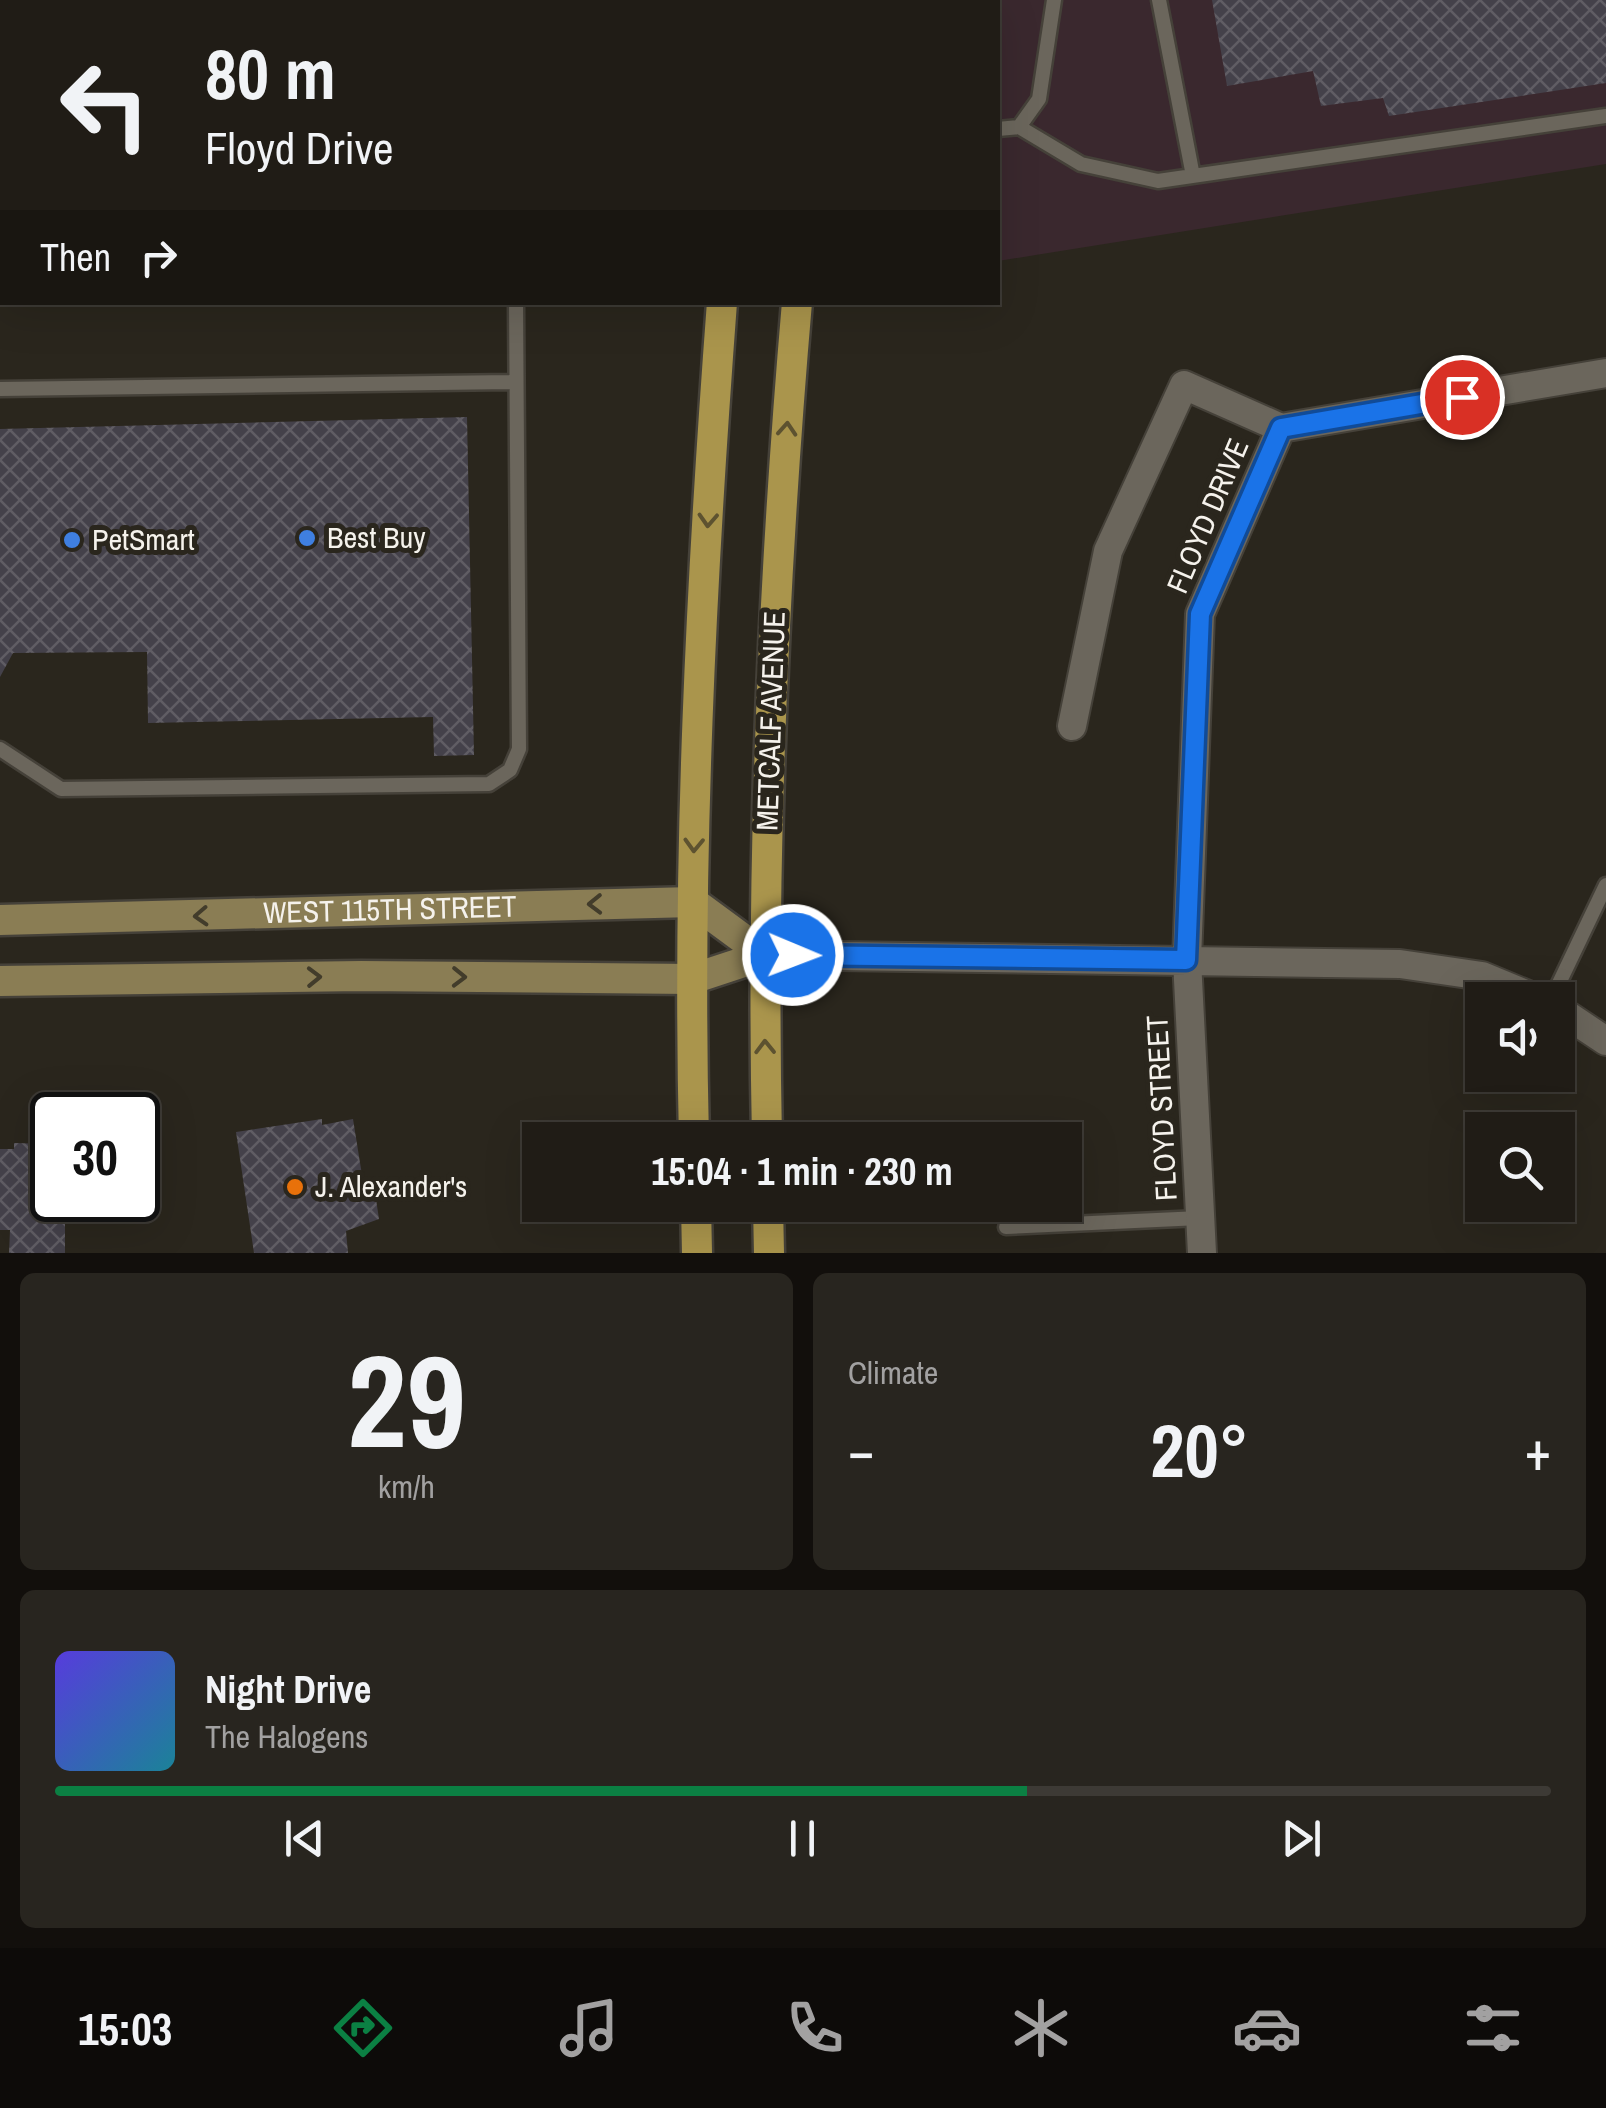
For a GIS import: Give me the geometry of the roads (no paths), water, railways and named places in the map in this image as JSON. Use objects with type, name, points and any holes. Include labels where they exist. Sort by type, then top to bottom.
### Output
[{"type":"main road","points":[[694,1122],[693,902],[700,658],[722,305]]},
{"type":"main road","name":"METCALF AVENUE","points":[[766,1122],[764,955],[777,562],[798,305]]},
{"type":"main road","points":[[697,1222],[698,1253]]},
{"type":"main road","points":[[769,1222],[770,1253]]},
{"type":"street","name":"FLOYD DRIVE","points":[[1186,960],[1200,614],[1281,428],[1606,372]]},
{"type":"street","points":[[1072,726],[1108,551],[1184,385],[1281,428]]},
{"type":"street","name":"WEST 115TH STREET","points":[[0,920],[693,902]]},
{"type":"street","points":[[693,902],[764,955]]},
{"type":"street","points":[[0,981],[361,976],[692,978],[764,955],[1400,964],[1482,976],[1496,982]]},
{"type":"street","name":"FLOYD STREET","points":[[1186,960],[1202,1253]]},
{"type":"street","points":[[1575,1020],[1606,1041]]},
{"type":"lane","points":[[1018,127],[1039,99],[1054,0]]},
{"type":"lane","points":[[1159,0],[1192,176]]},
{"type":"lane","points":[[1000,129],[1018,127],[1081,164],[1158,181],[1606,116]]},
{"type":"lane","points":[[0,749],[61,789],[489,784],[510,770],[519,749],[516,305]]},
{"type":"lane","points":[[0,389],[516,382]]},
{"type":"lane","points":[[1560,982],[1606,885]]},
{"type":"lane","points":[[1006,1227],[1200,1218]]},
{"type":"place","name":"Best Buy","points":[[307,538]]},
{"type":"place","name":"PetSmart","points":[[72,540]]},
{"type":"place","name":"J. Alexander's","points":[[295,1187]]}]
